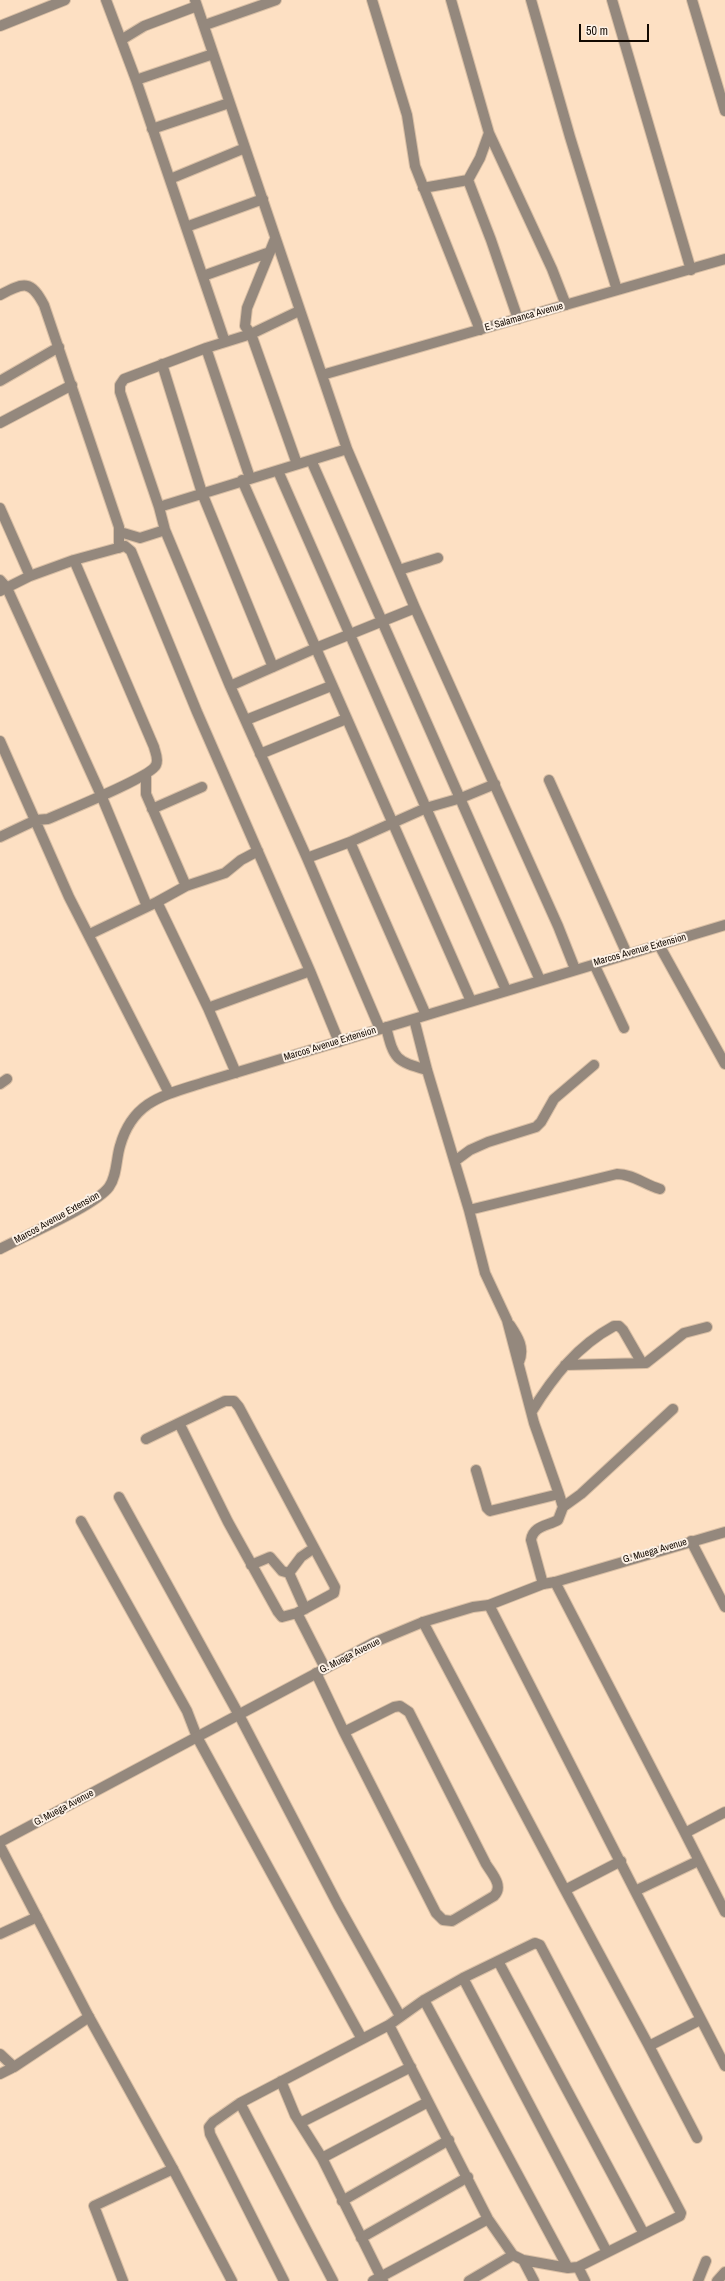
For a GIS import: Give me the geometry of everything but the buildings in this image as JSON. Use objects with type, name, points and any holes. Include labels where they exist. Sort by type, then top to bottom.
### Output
[{"type":"street","points":[[0,26],[65,0]]},
{"type":"street","points":[[106,0],[136,80],[225,342]]},
{"type":"street","points":[[205,25],[276,0]]},
{"type":"street","points":[[372,0],[407,114],[413,157],[423,188],[480,330]]},
{"type":"street","points":[[451,0],[489,133],[537,235],[566,305]]},
{"type":"street","points":[[532,0],[574,152],[617,290]]},
{"type":"street","points":[[612,0],[691,270]]},
{"type":"street","points":[[692,0],[725,111]]},
{"type":"street","points":[[121,40],[144,26],[196,3],[205,25],[229,104],[347,449],[415,608],[575,969]]},
{"type":"street","points":[[136,80],[213,54]]},
{"type":"street","points":[[152,129],[229,104]]},
{"type":"street","points":[[489,133],[480,158],[468,180],[491,240],[518,319]]},
{"type":"street","points":[[170,178],[245,148]]},
{"type":"street","points":[[423,188],[468,180]]},
{"type":"street","points":[[186,227],[263,200]]},
{"type":"street","points":[[275,240],[248,308],[245,326],[251,334],[297,464]]},
{"type":"street","points":[[203,276],[270,252]]},
{"type":"street","name":"E. Salamanca Avenue","points":[[322,375],[725,260]]},
{"type":"street","points":[[0,295],[22,285],[34,288],[44,306],[72,385],[120,532],[119,548]]},
{"type":"street","points":[[299,311],[251,334],[206,348],[124,379],[120,389],[159,506],[164,530],[230,686],[395,1055],[402,1062],[427,1070]]},
{"type":"street","points":[[0,381],[59,347]]},
{"type":"street","points":[[206,348],[246,479],[331,686],[394,823],[470,1001]]},
{"type":"street","points":[[162,364],[202,493],[273,667]]},
{"type":"street","points":[[0,423],[72,385]]},
{"type":"street","points":[[159,506],[347,449]]},
{"type":"street","points":[[311,460],[540,980]]},
{"type":"street","points":[[278,471],[506,990]]},
{"type":"street","points":[[0,508],[30,576]]},
{"type":"street","points":[[120,532],[140,538],[164,530]]},
{"type":"street","points":[[236,1073],[208,1008],[152,904],[2,587],[74,560],[119,548],[127,547],[131,550],[197,712],[310,971],[339,1042]]},
{"type":"street","points":[[399,570],[438,558]]},
{"type":"street","points":[[0,837],[36,820],[48,819],[129,783],[146,775],[156,766],[156,754],[74,560]]},
{"type":"street","points":[[230,686],[316,648],[415,608]]},
{"type":"street","points":[[246,720],[331,686]]},
{"type":"street","points":[[260,754],[346,719]]},
{"type":"street","points":[[0,741],[69,897],[90,934],[169,1093]]},
{"type":"street","points":[[146,775],[146,794],[186,886]]},
{"type":"street","points":[[549,780],[627,954]]},
{"type":"street","points":[[129,783],[146,794]]},
{"type":"street","points":[[307,858],[350,842],[426,808],[461,798],[494,784]]},
{"type":"street","points":[[152,809],[202,787]]},
{"type":"street","points":[[41,832],[48,819]]},
{"type":"street","points":[[350,842],[426,1015]]},
{"type":"street","points":[[90,934],[186,886],[225,874],[240,860],[258,851]]},
{"type":"street","name":"Marcos Avenue Extension","points":[[0,1249],[78,1209],[103,1193],[112,1181],[120,1146],[130,1122],[147,1104],[169,1093],[725,924]]},
{"type":"street","points":[[659,944],[725,1064]]},
{"type":"street","points":[[594,964],[624,1028]]},
{"type":"street","points":[[208,1008],[310,971]]},
{"type":"street","points":[[414,1018],[427,1070],[469,1210],[485,1273],[507,1320],[532,1411],[563,1507]]},
{"type":"street","points":[[455,1161],[470,1150],[484,1144],[536,1127],[541,1122],[554,1098],[594,1065]]},
{"type":"street","points":[[469,1210],[617,1174],[632,1176],[645,1185],[660,1189]]},
{"type":"street","points":[[532,1411],[554,1377],[565,1365],[597,1337],[614,1326],[619,1326],[623,1330],[642,1363]]},
{"type":"street","points":[[565,1365],[642,1363],[651,1361],[684,1333],[706,1326]]},
{"type":"street","points":[[146,1439],[225,1401],[234,1401],[239,1407],[335,1587],[335,1591],[301,1611],[286,1617],[280,1616],[251,1565],[179,1424]]},
{"type":"street","points":[[543,1584],[532,1540],[532,1534],[535,1530],[558,1520],[563,1507],[581,1494],[673,1409]]},
{"type":"street","points":[[476,1470],[486,1508],[490,1511],[559,1494]]},
{"type":"street","points":[[119,1497],[239,1714],[338,1905],[400,2016]]},
{"type":"street","points":[[81,1521],[187,1711],[197,1737],[326,1976],[362,2039]]},
{"type":"street","name":"G. Muega Avenue","points":[[0,1842],[375,1642],[423,1622],[489,1604],[543,1584],[555,1582],[725,1532]]},
{"type":"street","points":[[691,1541],[725,1606]]},
{"type":"street","points":[[289,1573],[303,1554],[314,1548]]},
{"type":"street","points":[[251,1565],[270,1558],[282,1571],[289,1573]]},
{"type":"street","points":[[289,1573],[320,1671],[344,1732],[440,1918],[446,1921],[452,1921],[494,1896],[498,1892],[499,1886],[486,1864],[409,1712],[400,1706],[394,1707],[344,1732]]},
{"type":"street","points":[[555,1582],[725,1912]]},
{"type":"street","points":[[489,1604],[540,1707],[621,1861],[700,2020],[725,2066]]},
{"type":"street","points":[[423,1622],[697,2138]]},
{"type":"street","points":[[685,1833],[725,1812]]},
{"type":"street","points":[[0,1846],[89,2017],[173,2169],[232,2281]]},
{"type":"street","points":[[565,1890],[621,1861]]},
{"type":"street","points":[[636,1891],[698,1861]]},
{"type":"street","points":[[0,1934],[37,1917]]},
{"type":"street","points":[[284,2281],[210,2134],[209,2127],[213,2122],[240,2103],[389,2025],[424,2000],[463,1978],[532,1944],[540,1945],[680,2209],[680,2216],[573,2267],[523,2260],[513,2255],[488,2219],[468,2177],[389,2025]]},
{"type":"street","points":[[498,1961],[644,2234]]},
{"type":"street","points":[[463,1978],[607,2252]]},
{"type":"street","points":[[424,2000],[573,2267],[585,2281]]},
{"type":"street","points":[[0,2074],[14,2067],[89,2017]]},
{"type":"street","points":[[649,2046],[700,2020]]},
{"type":"street","points":[[0,2054],[14,2067]]},
{"type":"street","points":[[300,2123],[411,2067]]},
{"type":"street","points":[[281,2081],[300,2123],[322,2158],[361,2238],[379,2280],[488,2219]]},
{"type":"street","points":[[322,2158],[428,2102]]},
{"type":"street","points":[[240,2103],[333,2281]]},
{"type":"street","points":[[342,2201],[449,2140]]},
{"type":"street","points":[[123,2281],[94,2206],[173,2169]]},
{"type":"street","points":[[361,2238],[468,2177]]},
{"type":"street","points":[[475,2279],[513,2255]]},
{"type":"street","points":[[523,2260],[534,2281]]},
{"type":"street","points":[[698,2281],[706,2261]]},
{"type":"street","points":[[717,2281],[725,2272]]}]
